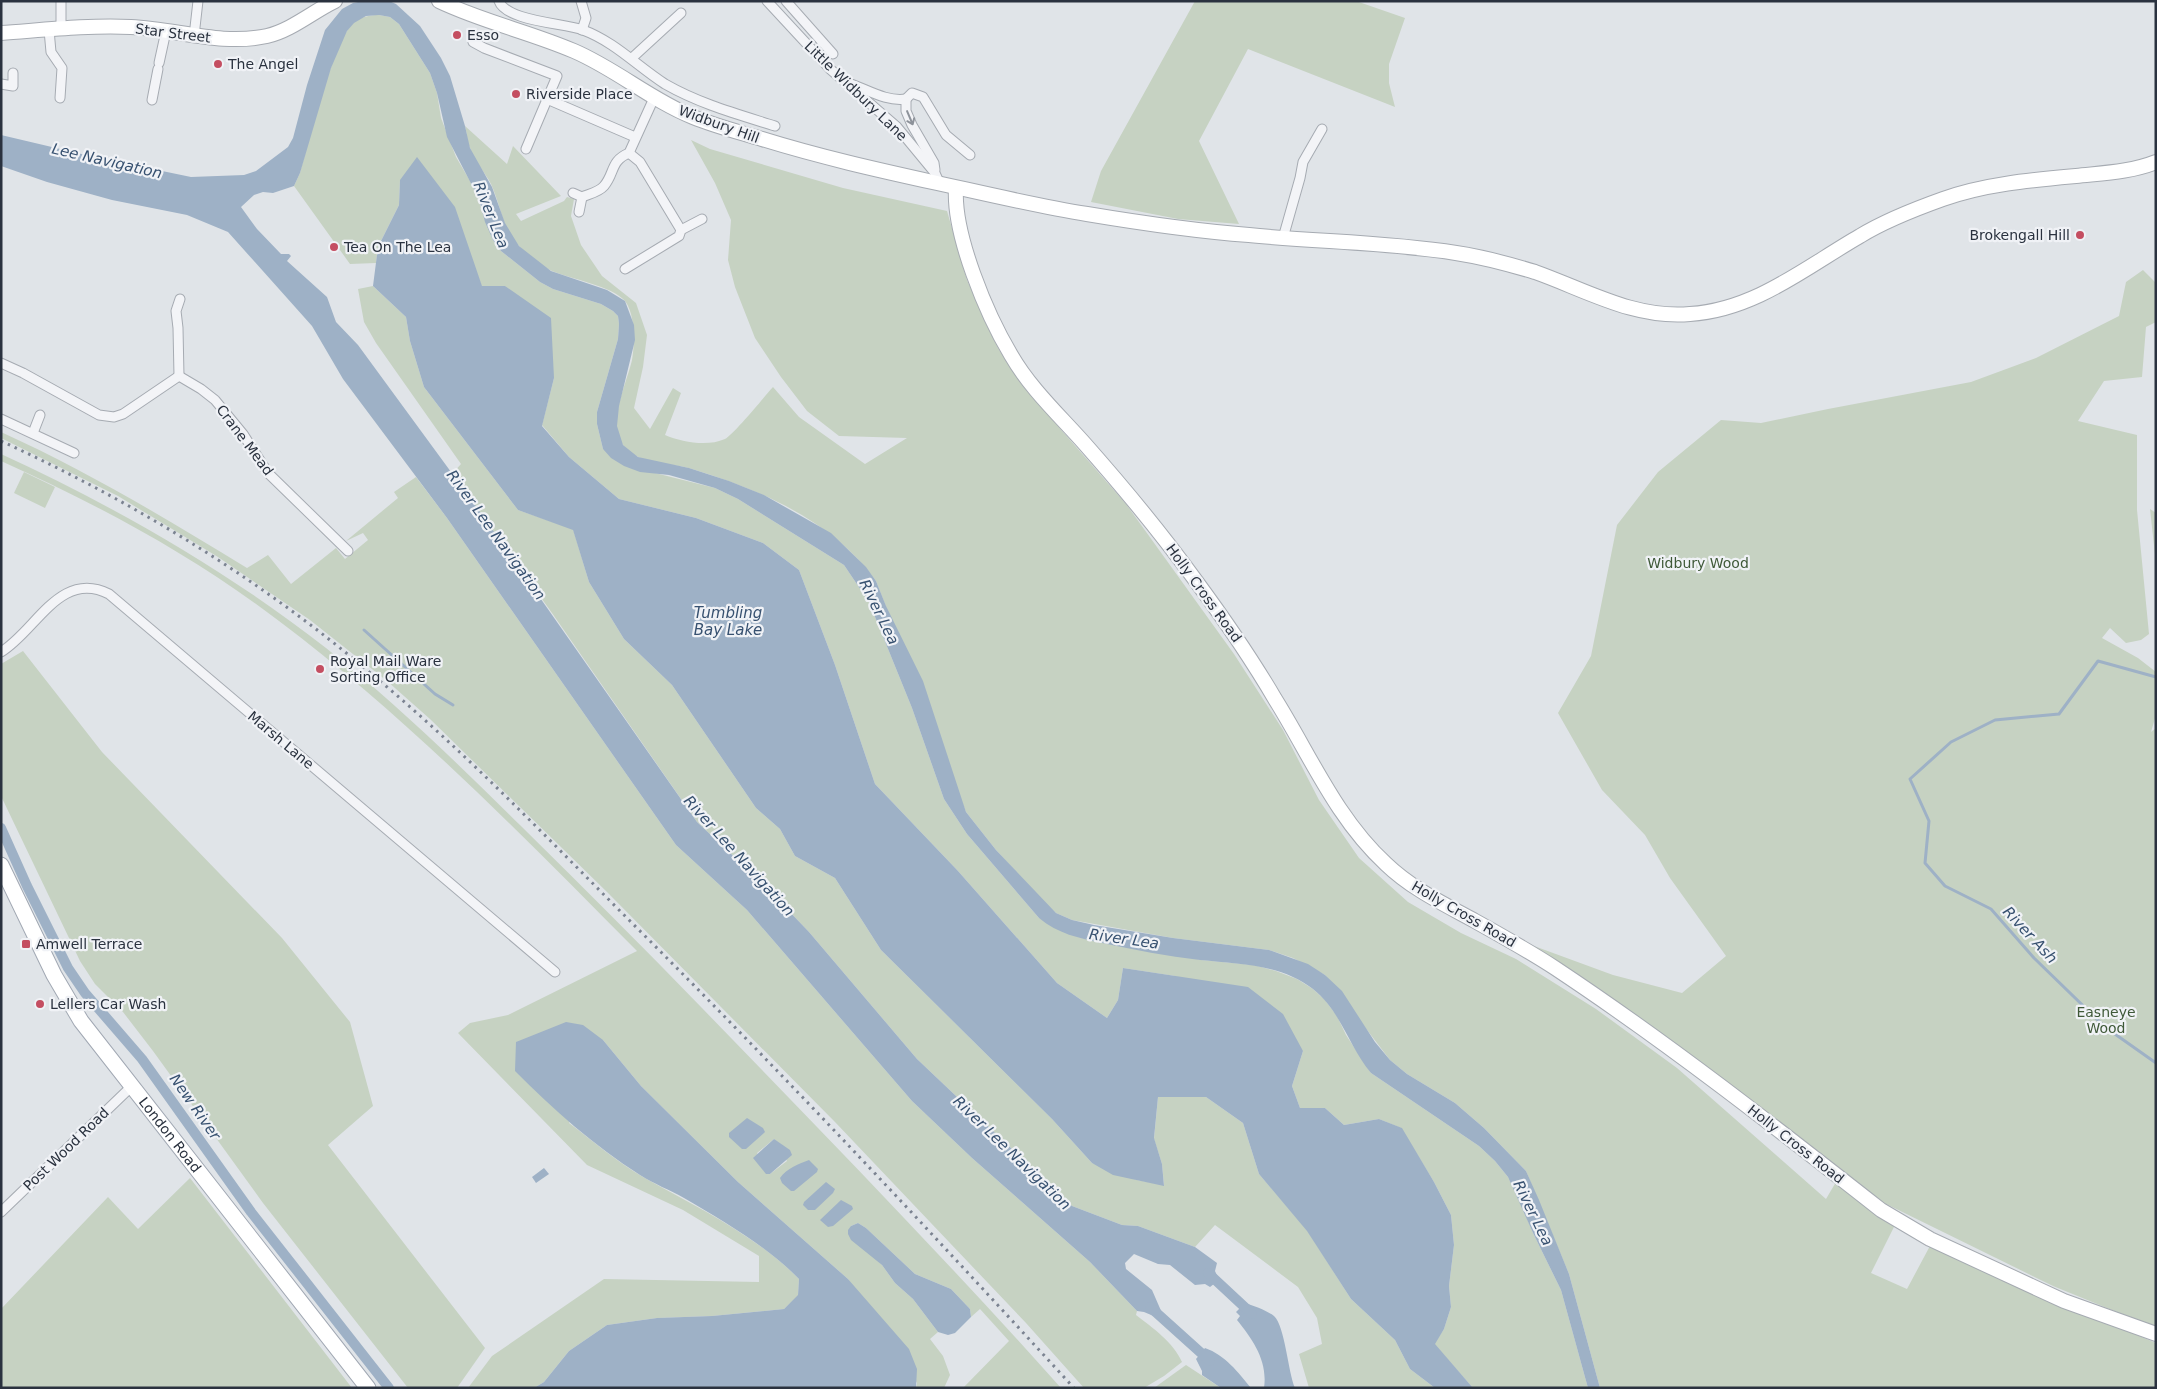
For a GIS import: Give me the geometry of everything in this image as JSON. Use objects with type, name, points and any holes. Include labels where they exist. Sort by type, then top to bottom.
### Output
[{"type":"main road","name":"Star Street","points":[[1,32],[131,27],[194,36],[234,39],[269,36],[290,27],[335,1]]},
{"type":"main road","name":"Widbury Hill","points":[[439,1],[483,20],[578,53],[654,98],[691,116],[810,154],[938,178],[956,188],[1041,207],[1104,217],[1210,231],[1475,256],[1534,272],[1635,310],[1684,315],[1711,312],[1768,292],[1801,274],[1861,235],[1914,209],[1948,197],[1985,187],[2111,172],[2143,167],[2156,162]]},
{"type":"main road","name":"Holly Cross Road","points":[[956,188],[960,226],[969,258],[995,324],[1012,357],[1033,387],[1119,483],[1196,580],[1276,699],[1332,799],[1367,844],[1384,862],[1411,886],[1550,964],[1728,1090],[1885,1212],[1930,1239],[2064,1302],[2156,1334]]},
{"type":"main road","name":"London Road","points":[[1,865],[33,932],[71,1004],[132,1086],[368,1388]]},
{"type":"street","points":[[60,1],[51,52],[62,68],[60,98]]},
{"type":"street","points":[[194,36],[198,1]]},
{"type":"street","points":[[499,1],[503,9],[508,11],[582,30],[611,44],[632,58],[652,76],[716,108],[775,126]]},
{"type":"street","points":[[581,1],[586,18],[582,30]]},
{"type":"street","name":"Little Widbury Lane","points":[[767,1],[830,68],[897,127],[938,178]]},
{"type":"street","points":[[786,1],[833,54]]},
{"type":"street","points":[[632,58],[681,13]]},
{"type":"street","points":[[551,43],[557,24]]},
{"type":"street","points":[[152,100],[166,31]]},
{"type":"street","points":[[474,42],[487,49],[557,76],[526,149]]},
{"type":"street","points":[[1,84],[13,86],[13,73]]},
{"type":"street","points":[[846,82],[888,98],[900,100],[906,99],[912,94],[923,97],[946,135],[970,155]]},
{"type":"street","points":[[629,153],[654,98]]},
{"type":"street","points":[[547,99],[635,137]]},
{"type":"street","points":[[906,99],[906,111],[934,163],[938,178]]},
{"type":"street","points":[[1283,238],[1303,162],[1322,129]]},
{"type":"street","points":[[582,197],[603,187],[620,156],[629,153]]},
{"type":"street","points":[[629,153],[640,162],[681,230]]},
{"type":"street","points":[[573,192],[582,197]]},
{"type":"street","points":[[579,212],[582,197]]},
{"type":"street","points":[[625,269],[679,236],[681,230],[702,219]]},
{"type":"street","points":[[1,363],[23,372],[85,408],[106,417],[114,418],[131,410],[179,376],[179,338],[176,311],[180,299]]},
{"type":"street","name":"Crane Mead","points":[[179,376],[202,389],[215,400],[243,434],[268,473],[348,551]]},
{"type":"street","points":[[33,433],[40,416]]},
{"type":"street","points":[[1,419],[74,453]]},
{"type":"street","name":"Marsh Lane","points":[[1,652],[61,597],[82,589],[92,588],[109,594],[555,972]]},
{"type":"street","name":"Post Wood Road","points":[[1,1212],[132,1086]]},
{"type":"green space","points":[[1195,1],[1356,1],[1405,18],[1389,64],[1389,83],[1395,107],[1248,49],[1199,141],[1239,224],[1178,219],[1091,202],[1101,171]]},
{"type":"green space","points":[[379,15],[390,17],[399,24],[430,73],[437,93],[441,118],[456,157],[473,186],[493,240],[501,251],[540,282],[553,289],[601,304],[618,316],[618,339],[597,412],[597,424],[603,449],[655,473],[715,488],[738,499],[844,565],[869,602],[912,708],[944,799],[967,834],[1039,918],[1201,960],[1254,965],[1297,979],[1313,989],[1325,1000],[1337,1016],[1346,1035],[1371,1073],[1479,1146],[1495,1161],[1508,1177],[1561,1290],[1588,1388],[1473,1388],[1434,1344],[1444,1329],[1451,1307],[1449,1286],[1454,1245],[1451,1215],[1434,1182],[1401,1128],[1379,1119],[1344,1125],[1325,1108],[1300,1108],[1292,1086],[1303,1051],[1175,976],[1123,968],[1118,1000],[1107,1018],[1057,983],[958,871],[875,784],[835,665],[799,570],[763,543],[696,518],[619,499],[569,457],[542,425],[554,378],[505,286],[482,287],[472,260],[400,180],[399,205],[378,247],[376,263],[350,264],[294,186],[300,173],[330,71],[345,34],[353,23],[359,19]]},
{"type":"green space","points":[[465,126],[507,164],[513,146],[561,196],[516,214],[521,221],[564,201],[567,197],[574,199],[571,216],[581,245],[602,276],[636,303],[647,335],[643,367],[634,408],[650,429],[673,388],[681,393],[665,435],[679,440],[710,443],[725,439],[742,423],[773,387],[799,417],[865,464],[907,438],[839,436],[807,411],[781,377],[755,338],[735,287],[728,260],[731,220],[715,183],[691,140],[710,149],[843,188],[947,211],[967,280],[998,348],[1022,385],[1126,504],[1234,654],[1283,730],[1319,800],[1359,858],[1408,902],[1461,933],[1516,959],[1596,1009],[1677,1068],[1826,1199],[1836,1182],[1895,1225],[1871,1273],[1907,1289],[1931,1244],[2029,1290],[2156,1343],[2156,1388],[1600,1388],[1569,1274],[1526,1171],[1484,1128],[1455,1103],[1407,1074],[1390,1060],[1325,975],[1293,958],[1269,950],[1173,938],[1072,920],[1056,913],[996,850],[966,812],[876,581],[859,560],[839,541],[817,525],[794,510],[769,498],[718,477],[685,467],[652,462],[630,452],[622,443],[618,433],[617,421],[618,408],[632,360],[634,345],[633,324],[628,305],[611,291],[552,271],[531,258],[518,245],[505,224],[491,184],[472,153]]},
{"type":"green space","points":[[2143,270],[2156,283],[2156,322],[2146,327],[2142,377],[2104,381],[2078,421],[2137,435],[2137,510],[2149,634],[2141,640],[2126,643],[2110,628],[2102,638],[2138,658],[2156,672],[2156,715],[2151,732],[2156,728],[2156,1328],[2053,1286],[1880,1201],[1638,1019],[1534,946],[1613,975],[1682,993],[1726,956],[1670,878],[1645,835],[1602,790],[1558,713],[1591,656],[1617,525],[1658,472],[1721,420],[1761,423],[1971,382],[2036,358],[2119,316],[2126,282]]},
{"type":"green space","points":[[373,286],[406,317],[410,341],[424,387],[518,510],[573,529],[589,582],[624,639],[672,685],[756,808],[780,829],[795,856],[835,878],[881,950],[1052,1119],[1092,1163],[1137,1180],[1164,1185],[1162,1164],[1154,1139],[1158,1097],[1206,1097],[1243,1123],[1259,1174],[1307,1230],[1351,1299],[1395,1340],[1410,1369],[1435,1388],[1309,1388],[1299,1354],[1322,1344],[1317,1318],[1298,1287],[1215,1225],[1195,1247],[1138,1226],[1122,1225],[1072,1206],[917,1059],[809,932],[759,880],[697,822],[552,613],[452,474],[461,464],[376,343],[364,322],[358,289]]},
{"type":"green space","points":[[1,432],[96,479],[247,568],[268,555],[291,584],[336,548],[345,559],[368,540],[363,533],[346,541],[398,498],[394,492],[416,477],[447,518],[676,845],[747,910],[912,1101],[972,1158],[1090,1262],[1137,1311],[1136,1315],[1168,1342],[1182,1362],[1144,1388],[1084,1388],[1026,1323],[835,1122],[607,892],[430,719],[387,681],[310,620],[218,557],[118,496],[1,438]]},
{"type":"green space","points":[[1,454],[44,474],[128,518],[210,566],[288,619],[377,690],[474,780],[657,962],[883,1196],[1061,1388],[963,1388],[1009,1341],[980,1309],[971,1317],[970,1309],[951,1289],[915,1274],[866,1228],[858,1223],[851,1226],[872,1255],[895,1283],[913,1299],[938,1332],[930,1339],[943,1356],[950,1375],[944,1388],[916,1388],[917,1383],[848,1279],[738,1182],[641,1086],[603,1040],[569,1123],[633,1171],[725,1223],[764,1249],[799,1279],[798,1296],[784,1309],[712,1316],[657,1318],[607,1325],[569,1351],[544,1382],[534,1388],[468,1388],[492,1356],[604,1279],[759,1282],[759,1256],[683,1210],[587,1165],[458,1033],[470,1023],[508,1015],[637,951],[508,822],[419,738],[374,698],[279,621],[247,597],[180,553],[74,495],[1,461]],"holes":[[[774,1139],[787,1161],[770,1174],[767,1174],[757,1153]]]},
{"type":"green space","points":[[24,472],[55,487],[45,508],[14,493]]},
{"type":"green space","points":[[2150,509],[2156,513],[2156,564]]},
{"type":"green space","points":[[23,651],[102,752],[282,938],[350,1022],[373,1106],[328,1145],[485,1348],[457,1388],[408,1388],[263,1203],[153,1051],[123,1012],[95,984],[80,961],[1,796],[1,664]]},
{"type":"green space","points":[[190,1178],[352,1388],[1,1388],[1,1309],[108,1197],[138,1229]]},
{"type":"green space","points":[[1186,1365],[1221,1388],[1154,1388]]},
{"type":"water","points":[[389,1],[396,4],[420,26],[441,58],[450,76],[470,148],[492,187],[505,223],[519,246],[551,271],[607,290],[625,301],[634,325],[635,340],[619,406],[617,426],[623,445],[638,457],[689,468],[764,495],[831,533],[866,567],[876,581],[886,606],[923,681],[966,812],[996,850],[1056,913],[1072,920],[1094,925],[1173,938],[1269,950],[1308,964],[1325,975],[1342,991],[1375,1042],[1390,1060],[1407,1074],[1455,1103],[1484,1128],[1526,1171],[1539,1200],[1569,1274],[1600,1388],[1588,1388],[1561,1290],[1508,1177],[1479,1146],[1371,1073],[1363,1063],[1338,1018],[1323,998],[1301,981],[1273,970],[1244,964],[1163,955],[1093,941],[1061,932],[1039,918],[967,834],[944,799],[912,708],[869,602],[844,565],[738,499],[715,488],[669,475],[640,472],[624,466],[611,458],[603,449],[597,424],[597,412],[618,339],[618,316],[601,304],[553,289],[540,282],[501,251],[493,240],[485,222],[479,199],[447,137],[437,93],[430,73],[399,24],[390,17],[379,15],[366,16],[354,23],[347,31],[331,68],[300,173],[294,186],[273,193],[263,192],[254,195],[241,207],[257,229],[281,254],[289,254],[291,256],[287,261],[327,297],[336,322],[358,345],[473,502],[697,822],[759,880],[809,932],[917,1059],[1072,1206],[1122,1225],[1138,1226],[1195,1247],[1217,1263],[1215,1271],[1219,1280],[1210,1287],[1205,1284],[1195,1285],[1170,1265],[1158,1264],[1134,1254],[1125,1263],[1126,1269],[1152,1290],[1162,1313],[1156,1317],[1137,1311],[1090,1262],[972,1158],[912,1101],[747,910],[676,845],[447,518],[343,379],[312,326],[228,232],[187,215],[112,200],[47,182],[1,166],[1,135],[191,177],[244,175],[256,171],[288,147],[293,138],[307,85],[325,30],[342,9],[353,3]]},
{"type":"water","name":"Tumbling Bay Lake","points":[[417,157],[455,207],[482,286],[505,286],[551,318],[554,378],[542,426],[569,457],[619,499],[696,518],[763,543],[799,570],[835,665],[875,784],[958,871],[1057,983],[1107,1018],[1118,1000],[1123,968],[1248,987],[1283,1014],[1303,1051],[1292,1086],[1300,1108],[1325,1108],[1344,1125],[1379,1119],[1402,1128],[1451,1215],[1454,1245],[1449,1286],[1451,1307],[1444,1329],[1435,1344],[1473,1388],[1435,1388],[1410,1369],[1395,1340],[1351,1299],[1307,1231],[1259,1174],[1243,1123],[1206,1097],[1158,1097],[1154,1138],[1162,1164],[1164,1186],[1113,1175],[1092,1163],[1052,1119],[881,950],[835,878],[795,856],[780,829],[756,808],[672,685],[624,639],[589,582],[573,530],[518,510],[424,387],[410,341],[406,317],[373,286],[378,247],[399,205],[400,180]]},
{"type":"water","points":[[566,1022],[583,1025],[603,1040],[641,1086],[738,1182],[848,1279],[909,1349],[917,1369],[916,1388],[534,1388],[544,1382],[569,1351],[607,1325],[657,1318],[712,1316],[784,1309],[798,1295],[799,1279],[773,1256],[714,1216],[679,1195],[645,1178],[606,1152],[574,1126],[515,1071],[516,1042]]},
{"type":"water","points":[[747,1118],[763,1128],[765,1132],[746,1149],[742,1149],[729,1137],[729,1133]]},
{"type":"water","points":[[774,1139],[790,1150],[792,1155],[770,1174],[766,1174],[753,1158]]},
{"type":"water","points":[[809,1160],[818,1169],[817,1172],[794,1191],[791,1191],[782,1183],[780,1178],[790,1169]]},
{"type":"water","points":[[544,1168],[549,1174],[536,1183],[532,1177]]},
{"type":"water","points":[[826,1182],[835,1189],[833,1193],[815,1210],[808,1210],[803,1205],[804,1202]]},
{"type":"water","points":[[841,1200],[852,1206],[853,1209],[833,1226],[828,1227],[820,1220]]},
{"type":"water","points":[[858,1223],[866,1228],[915,1274],[951,1289],[970,1309],[971,1317],[955,1333],[948,1335],[938,1332],[913,1299],[895,1283],[882,1265],[851,1240],[848,1230],[851,1226]]},
{"type":"water","points":[[1245,1303],[1260,1308],[1274,1316],[1278,1321],[1295,1388],[1264,1388],[1264,1369],[1258,1351],[1249,1335],[1237,1320],[1240,1316],[1236,1312]]},
{"type":"water","points":[[1164,1314],[1191,1340],[1187,1345],[1160,1318]]},
{"type":"water","points":[[1205,1348],[1225,1360],[1251,1388],[1221,1388],[1202,1375],[1196,1359]]},
{"type":"waterway","points":[[364,630],[435,694],[453,705]]},
{"type":"waterway","name":"River Ash","points":[[2156,677],[2098,661],[2059,714],[1995,720],[1951,742],[1910,779],[1929,821],[1925,863],[1945,886],[1991,909],[2034,958],[2105,1027],[2156,1063]]},
{"type":"waterway","name":"New River","points":[[1,828],[27,886],[68,968],[85,993],[142,1059],[251,1212],[389,1388]]},
{"type":"waterway","points":[[1208,1273],[1252,1314]]},
{"type":"waterway","name":"River Lee Navigation","points":[[1150,1307],[1210,1361]]},
{"type":"railway","points":[[1,441],[98,489],[146,516],[238,573],[326,637],[404,702],[507,798],[751,1043],[1074,1388]]},
{"type":"place","name":"Esso","points":[[457,35]]},
{"type":"place","name":"The Angel","points":[[218,64]]},
{"type":"place","name":"Riverside Place","points":[[516,94]]},
{"type":"place","name":"Brokengall Hill","points":[[2080,235]]},
{"type":"place","name":"Tea On The Lea","points":[[334,247]]},
{"type":"place","name":"Royal Mail Ware Sorting Office","points":[[320,669]]},
{"type":"place","name":"Amwell Terrace","points":[[26,944]]},
{"type":"place","name":"Lellers Car Wash","points":[[40,1004]]},
{"type":"water label","name":"Lee Navigation","points":[[107,161]]},
{"type":"water label","name":"River Lea","points":[[491,215]]},
{"type":"water label","name":"River Lea","points":[[879,612]]},
{"type":"water label","name":"River Lea","points":[[1124,939]]},
{"type":"water label","name":"River Lea","points":[[1533,1213]]},
{"type":"park label","name":"Widbury Wood","points":[[1698,563]]},
{"type":"park label","name":"Easneye Wood","points":[[2106,1020]]}]
